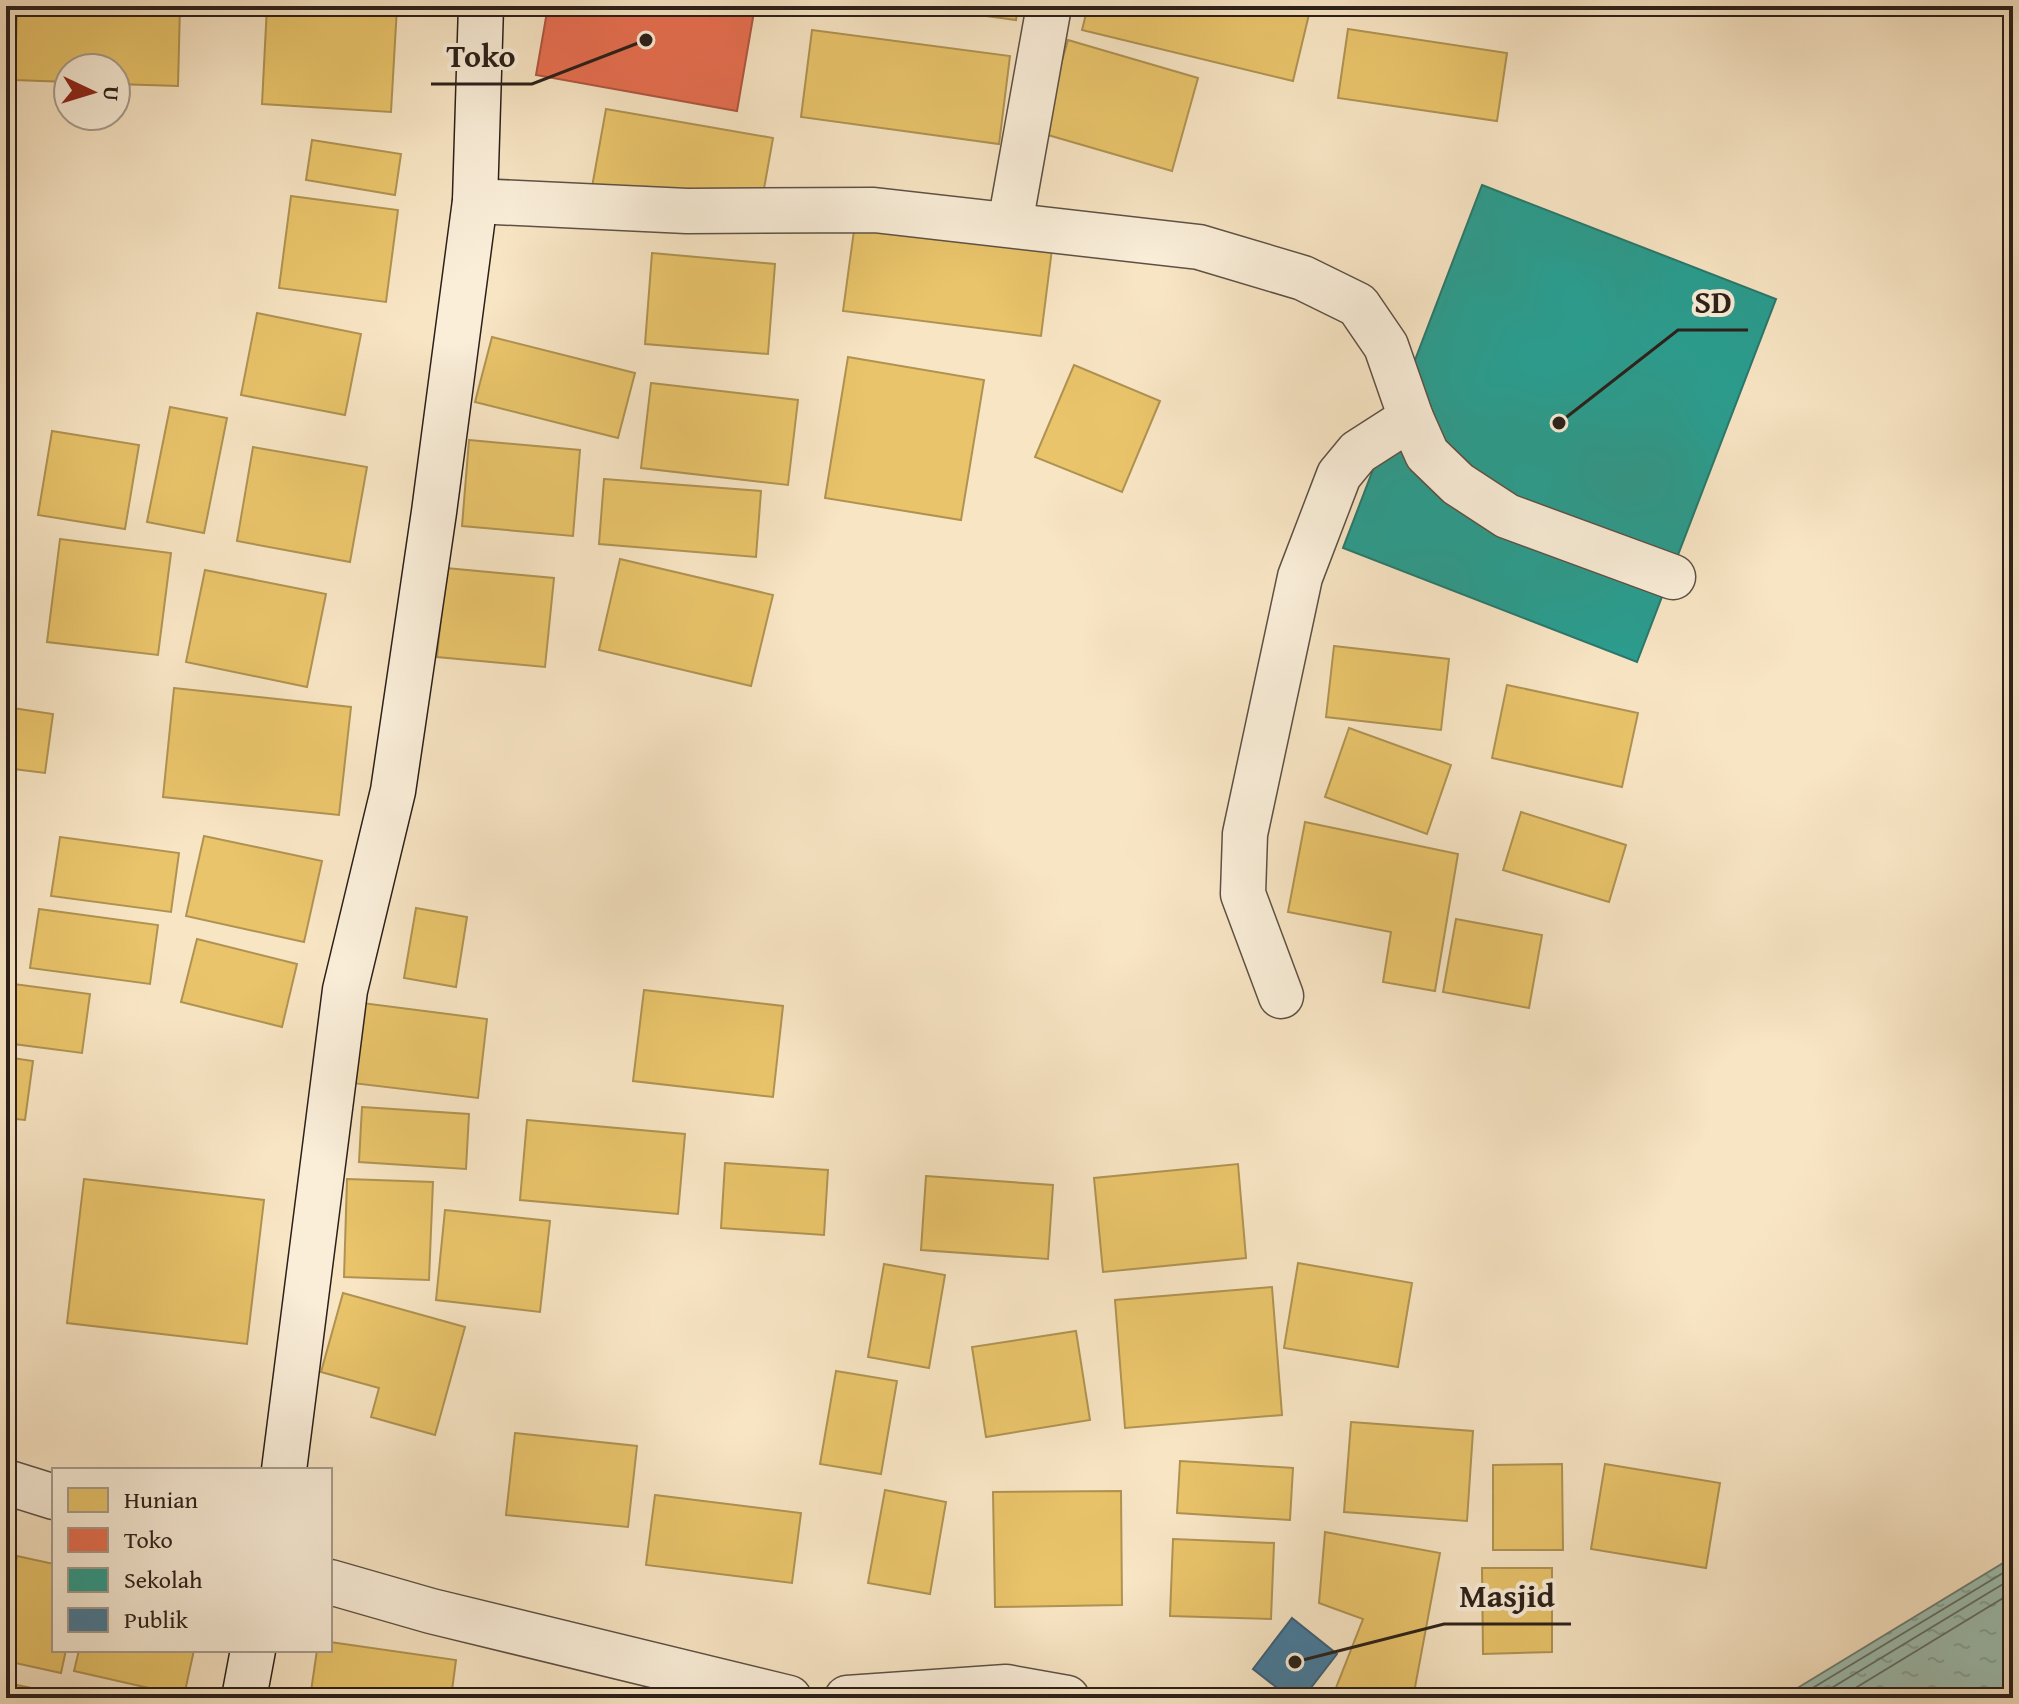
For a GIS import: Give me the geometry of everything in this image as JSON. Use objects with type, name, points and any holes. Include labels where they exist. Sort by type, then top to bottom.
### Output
[{"type":"street","points":[[284,1468],[345,990],[393,791],[436,496],[475,201],[481,6]]},
{"type":"street","points":[[1010,224],[1049,6]]},
{"type":"street","points":[[475,201],[687,211],[874,210],[1199,247],[1303,278],[1358,305],[1386,346],[1427,454],[1458,484],[1507,516],[1673,577]]},
{"type":"street","points":[[1281,996],[1243,894],[1245,834],[1300,577],[1339,475],[1358,452],[1411,418]]},
{"type":"street","points":[[6,1482],[52,1496]]},
{"type":"street","points":[[332,1583],[431,1611],[789,1698]]},
{"type":"street","points":[[244,1698],[253,1652]]},
{"type":"street","points":[[847,1698],[1006,1687],[1067,1698]]},
{"type":"water","points":[[2013,1557],[2013,1698],[1781,1698]]},
{"type":"building: Hunian","points":[[17,6],[180,6],[178,86],[132,85],[132,52],[52,52],[52,81],[15,80]]},
{"type":"building: Hunian","points":[[267,6],[397,7],[391,112],[262,104]]},
{"type":"building: Hunian","points":[[914,6],[1018,6],[1016,20]]},
{"type":"building: Hunian","points":[[1088,6],[1311,6],[1293,81],[1082,30]]},
{"type":"building: Hunian","points":[[1348,29],[1507,53],[1497,121],[1338,98]]},
{"type":"building: Hunian","points":[[812,30],[1010,56],[999,144],[801,117]]},
{"type":"building: Hunian","points":[[1068,40],[1198,78],[1172,171],[1041,133]]},
{"type":"building: Hunian","points":[[606,109],[773,138],[759,217],[592,187]]},
{"type":"building: Hunian","points":[[312,140],[401,154],[395,195],[306,180]]},
{"type":"building: Hunian","points":[[291,196],[398,210],[386,302],[279,288]]},
{"type":"building: Hunian","points":[[855,223],[1052,249],[1041,336],[843,311]]},
{"type":"building: Hunian","points":[[652,253],[775,264],[768,354],[645,344]]},
{"type":"building: Hunian","points":[[257,313],[361,334],[345,415],[241,395]]},
{"type":"building: Hunian","points":[[492,337],[635,373],[618,438],[475,402]]},
{"type":"building: Hunian","points":[[848,357],[984,380],[961,520],[825,498]]},
{"type":"building: Hunian","points":[[1074,365],[1160,401],[1122,492],[1035,457]]},
{"type":"building: Hunian","points":[[651,383],[798,400],[788,485],[641,468]]},
{"type":"building: Hunian","points":[[170,407],[227,418],[204,533],[147,522]]},
{"type":"building: Hunian","points":[[52,431],[139,445],[125,529],[38,515]]},
{"type":"building: Hunian","points":[[469,440],[580,450],[573,536],[462,526]]},
{"type":"building: Hunian","points":[[253,447],[367,467],[350,562],[237,541]]},
{"type":"building: Hunian","points":[[604,479],[761,491],[756,557],[599,544]]},
{"type":"building: Hunian","points":[[60,539],[171,553],[158,655],[47,642]]},
{"type":"building: Hunian","points":[[620,559],[773,595],[751,686],[599,650]]},
{"type":"building: Hunian","points":[[446,568],[554,578],[545,667],[437,657]]},
{"type":"building: Hunian","points":[[205,570],[326,594],[307,687],[186,662]]},
{"type":"building: Hunian","points":[[1334,646],[1449,659],[1441,730],[1326,717]]},
{"type":"building: Hunian","points":[[1507,685],[1638,713],[1622,787],[1492,758]]},
{"type":"building: Hunian","points":[[174,688],[351,707],[339,815],[163,797]]},
{"type":"building: Hunian","points":[[6,707],[53,714],[45,773],[6,768]]},
{"type":"building: Hunian","points":[[1349,728],[1451,765],[1427,834],[1325,797]]},
{"type":"building: Hunian","points":[[1521,812],[1626,845],[1609,902],[1503,870]]},
{"type":"building: Hunian","points":[[1305,822],[1458,854],[1435,991],[1383,982],[1391,932],[1288,912]]},
{"type":"building: Hunian","points":[[6,827],[11,827],[6,866]]},
{"type":"building: Hunian","points":[[204,836],[322,861],[304,942],[186,916]]},
{"type":"building: Hunian","points":[[60,837],[179,853],[171,912],[51,896]]},
{"type":"building: Hunian","points":[[416,908],[467,917],[456,987],[404,978]]},
{"type":"building: Hunian","points":[[39,909],[158,925],[150,984],[30,968]]},
{"type":"building: Hunian","points":[[6,911],[12,912],[6,959]]},
{"type":"building: Hunian","points":[[1456,919],[1542,935],[1529,1008],[1443,992]]},
{"type":"building: Hunian","points":[[197,939],[297,964],[282,1027],[181,1002]]},
{"type":"building: Hunian","points":[[6,983],[90,994],[82,1053],[6,1043]]},
{"type":"building: Hunian","points":[[644,990],[783,1006],[773,1097],[633,1081]]},
{"type":"building: Hunian","points":[[362,1003],[487,1019],[478,1098],[352,1083]]},
{"type":"building: Hunian","points":[[6,1057],[33,1061],[25,1120],[6,1118]]},
{"type":"building: Hunian","points":[[362,1107],[469,1114],[466,1169],[359,1162]]},
{"type":"building: Hunian","points":[[527,1120],[685,1134],[678,1214],[520,1200]]},
{"type":"building: Hunian","points":[[725,1163],[828,1170],[824,1235],[721,1228]]},
{"type":"building: Hunian","points":[[1238,1164],[1246,1258],[1103,1272],[1094,1178]]},
{"type":"building: Hunian","points":[[926,1176],[1053,1185],[1048,1259],[921,1250]]},
{"type":"building: Hunian","points":[[84,1179],[264,1200],[247,1344],[67,1323]]},
{"type":"building: Hunian","points":[[347,1179],[433,1182],[429,1280],[344,1277]]},
{"type":"building: Hunian","points":[[445,1210],[550,1221],[540,1312],[436,1300]]},
{"type":"building: Hunian","points":[[1298,1263],[1412,1283],[1398,1367],[1284,1348]]},
{"type":"building: Hunian","points":[[884,1264],[945,1275],[929,1368],[868,1357]]},
{"type":"building: Hunian","points":[[1272,1287],[1282,1415],[1125,1428],[1115,1300]]},
{"type":"building: Hunian","points":[[343,1293],[465,1327],[435,1435],[371,1417],[379,1388],[321,1372]]},
{"type":"building: Hunian","points":[[1076,1331],[1090,1420],[986,1437],[972,1347]]},
{"type":"building: Hunian","points":[[836,1371],[897,1381],[881,1474],[820,1464]]},
{"type":"building: Hunian","points":[[1351,1422],[1473,1431],[1467,1521],[1344,1512]]},
{"type":"building: Hunian","points":[[515,1433],[637,1446],[628,1527],[506,1515]]},
{"type":"building: Hunian","points":[[1180,1461],[1293,1468],[1290,1520],[1177,1513]]},
{"type":"building: Hunian","points":[[1562,1464],[1563,1550],[1493,1550],[1493,1465]]},
{"type":"building: Hunian","points":[[1605,1464],[1720,1483],[1706,1568],[1591,1549]]},
{"type":"building: Hunian","points":[[885,1490],[946,1502],[930,1594],[868,1583]]},
{"type":"building: Hunian","points":[[1121,1491],[1122,1605],[995,1607],[993,1492]]},
{"type":"building: Hunian","points":[[655,1495],[801,1513],[792,1583],[646,1565]]},
{"type":"building: Hunian","points":[[1325,1532],[1440,1553],[1413,1698],[1332,1698],[1363,1619],[1319,1603]]},
{"type":"building: Hunian","points":[[1173,1539],[1274,1543],[1271,1619],[1170,1616]]},
{"type":"building: Hunian","points":[[17,1556],[52,1564],[52,1652],[66,1652],[61,1673],[6,1661],[6,1608]]},
{"type":"building: Hunian","points":[[1482,1568],[1552,1568],[1552,1652],[1483,1654]]},
{"type":"building: Hunian","points":[[332,1642],[456,1660],[451,1698],[310,1698],[317,1652],[332,1652]]},
{"type":"building: Hunian","points":[[79,1652],[194,1652],[184,1696],[74,1671]]},
{"type":"building: Hunian","points":[[12,1684],[80,1698],[9,1698]]},
{"type":"building: Toko","points":[[548,6],[755,6],[737,111],[536,75]]},
{"type":"building: Sekolah","points":[[1482,185],[1776,299],[1637,662],[1343,548]]},
{"type":"building: Publik","points":[[1292,1618],[1337,1654],[1303,1698],[1290,1698],[1253,1669]]},
{"type":"place","name":"Toko","points":[[646,40]]},
{"type":"place","name":"SD","points":[[1559,423]]},
{"type":"place","name":"Masjid","points":[[1295,1662]]}]
